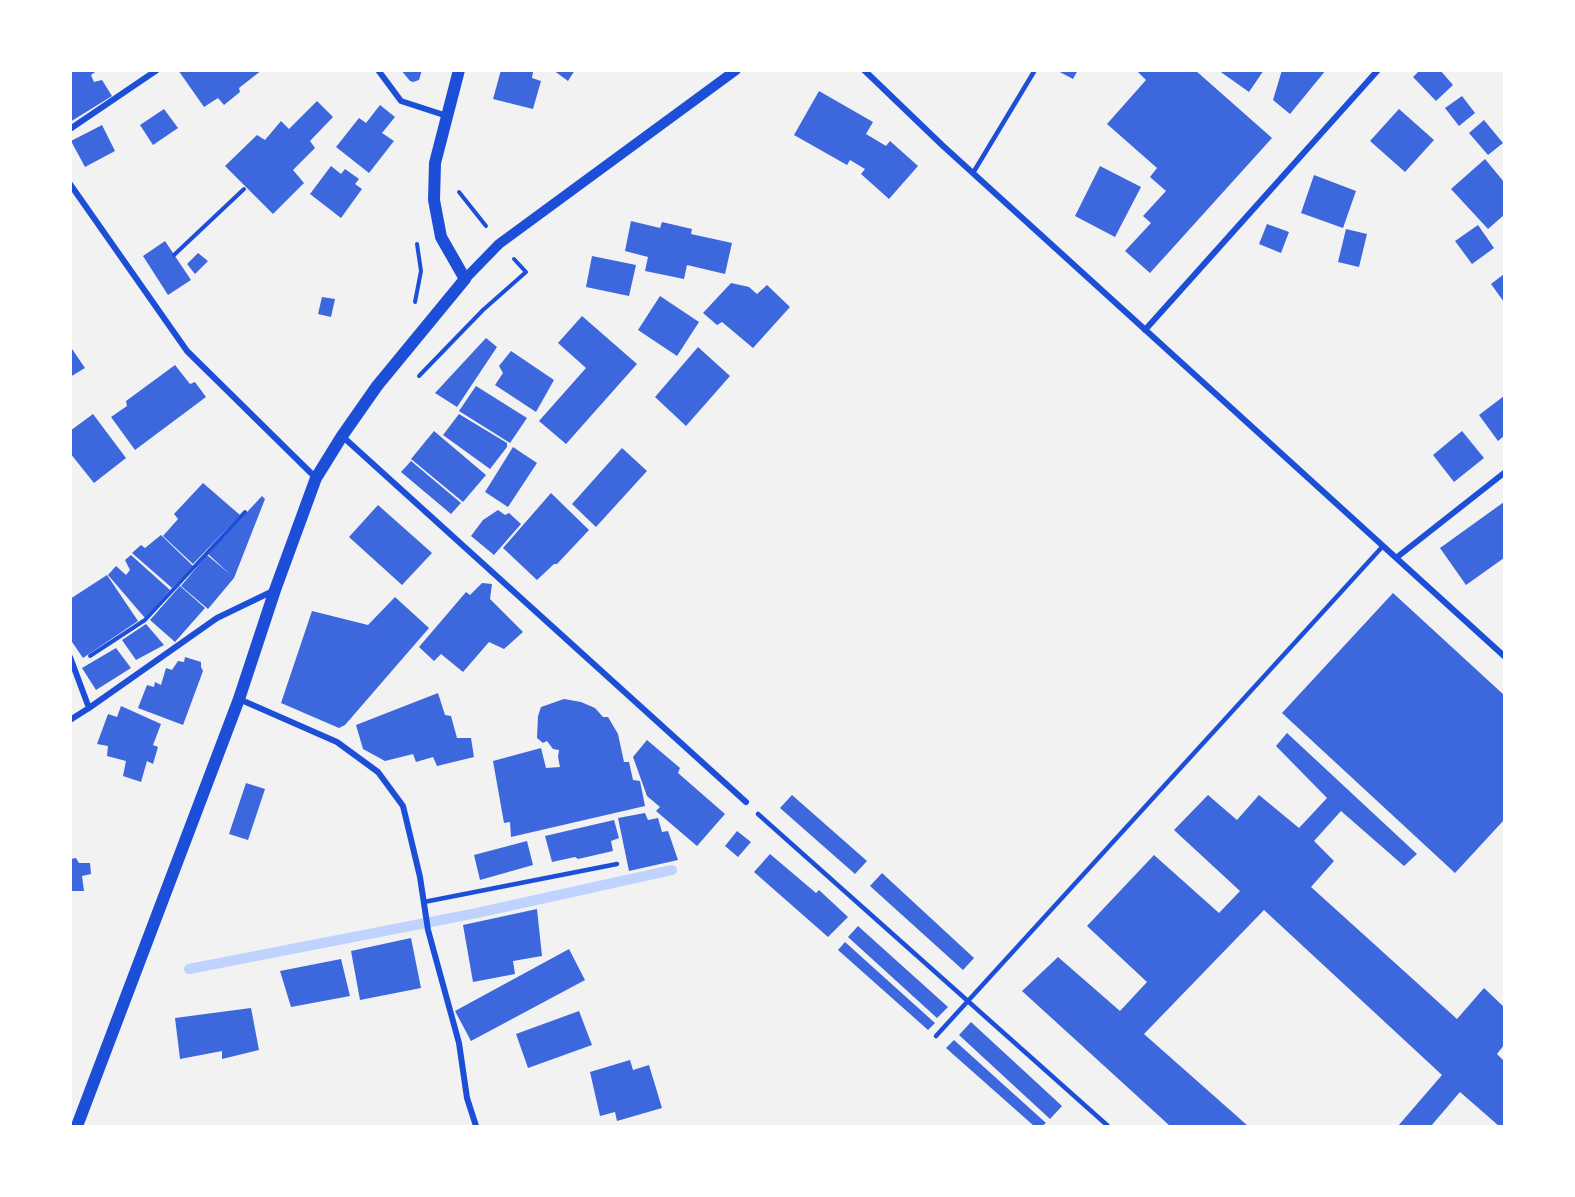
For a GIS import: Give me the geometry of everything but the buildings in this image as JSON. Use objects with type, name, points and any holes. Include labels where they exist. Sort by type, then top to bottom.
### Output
[{"type":"main road","points":[[77,1126],[239,699],[275,590],[316,478],[377,386],[465,279],[441,237],[434,200],[435,163],[459,70]]},
{"type":"street","points":[[70,129],[157,70]]},
{"type":"street","points":[[378,70],[401,101],[447,116]]},
{"type":"street","points":[[465,279],[500,244],[736,70]]},
{"type":"street","points":[[864,70],[973,173],[1504,656]]},
{"type":"street","points":[[1145,330],[1378,70]]},
{"type":"street","points":[[70,184],[186,351],[316,478]]},
{"type":"street","points":[[342,436],[746,802]]},
{"type":"street","points":[[1396,558],[1504,473]]},
{"type":"street","points":[[70,720],[217,618],[275,590]]},
{"type":"street","points":[[70,657],[89,708]]},
{"type":"street","points":[[239,699],[338,742],[378,772],[403,806],[420,877],[428,930],[459,1043],[467,1098],[476,1126]]},
{"type":"lane","points":[[973,173],[1035,70]]},
{"type":"lane","points":[[936,1036],[1383,546]]},
{"type":"lane","points":[[758,814],[1108,1126]]},
{"type":"lane","points":[[424,902],[617,864]]},
{"type":"path","points":[[174,255],[244,189]]},
{"type":"path","points":[[411,384],[483,310],[526,272],[500,244],[471,206]]},
{"type":"path","points":[[74,666],[145,620],[245,512]]},
{"type":"waterway","points":[[189,969],[477,913],[672,870]]}]
